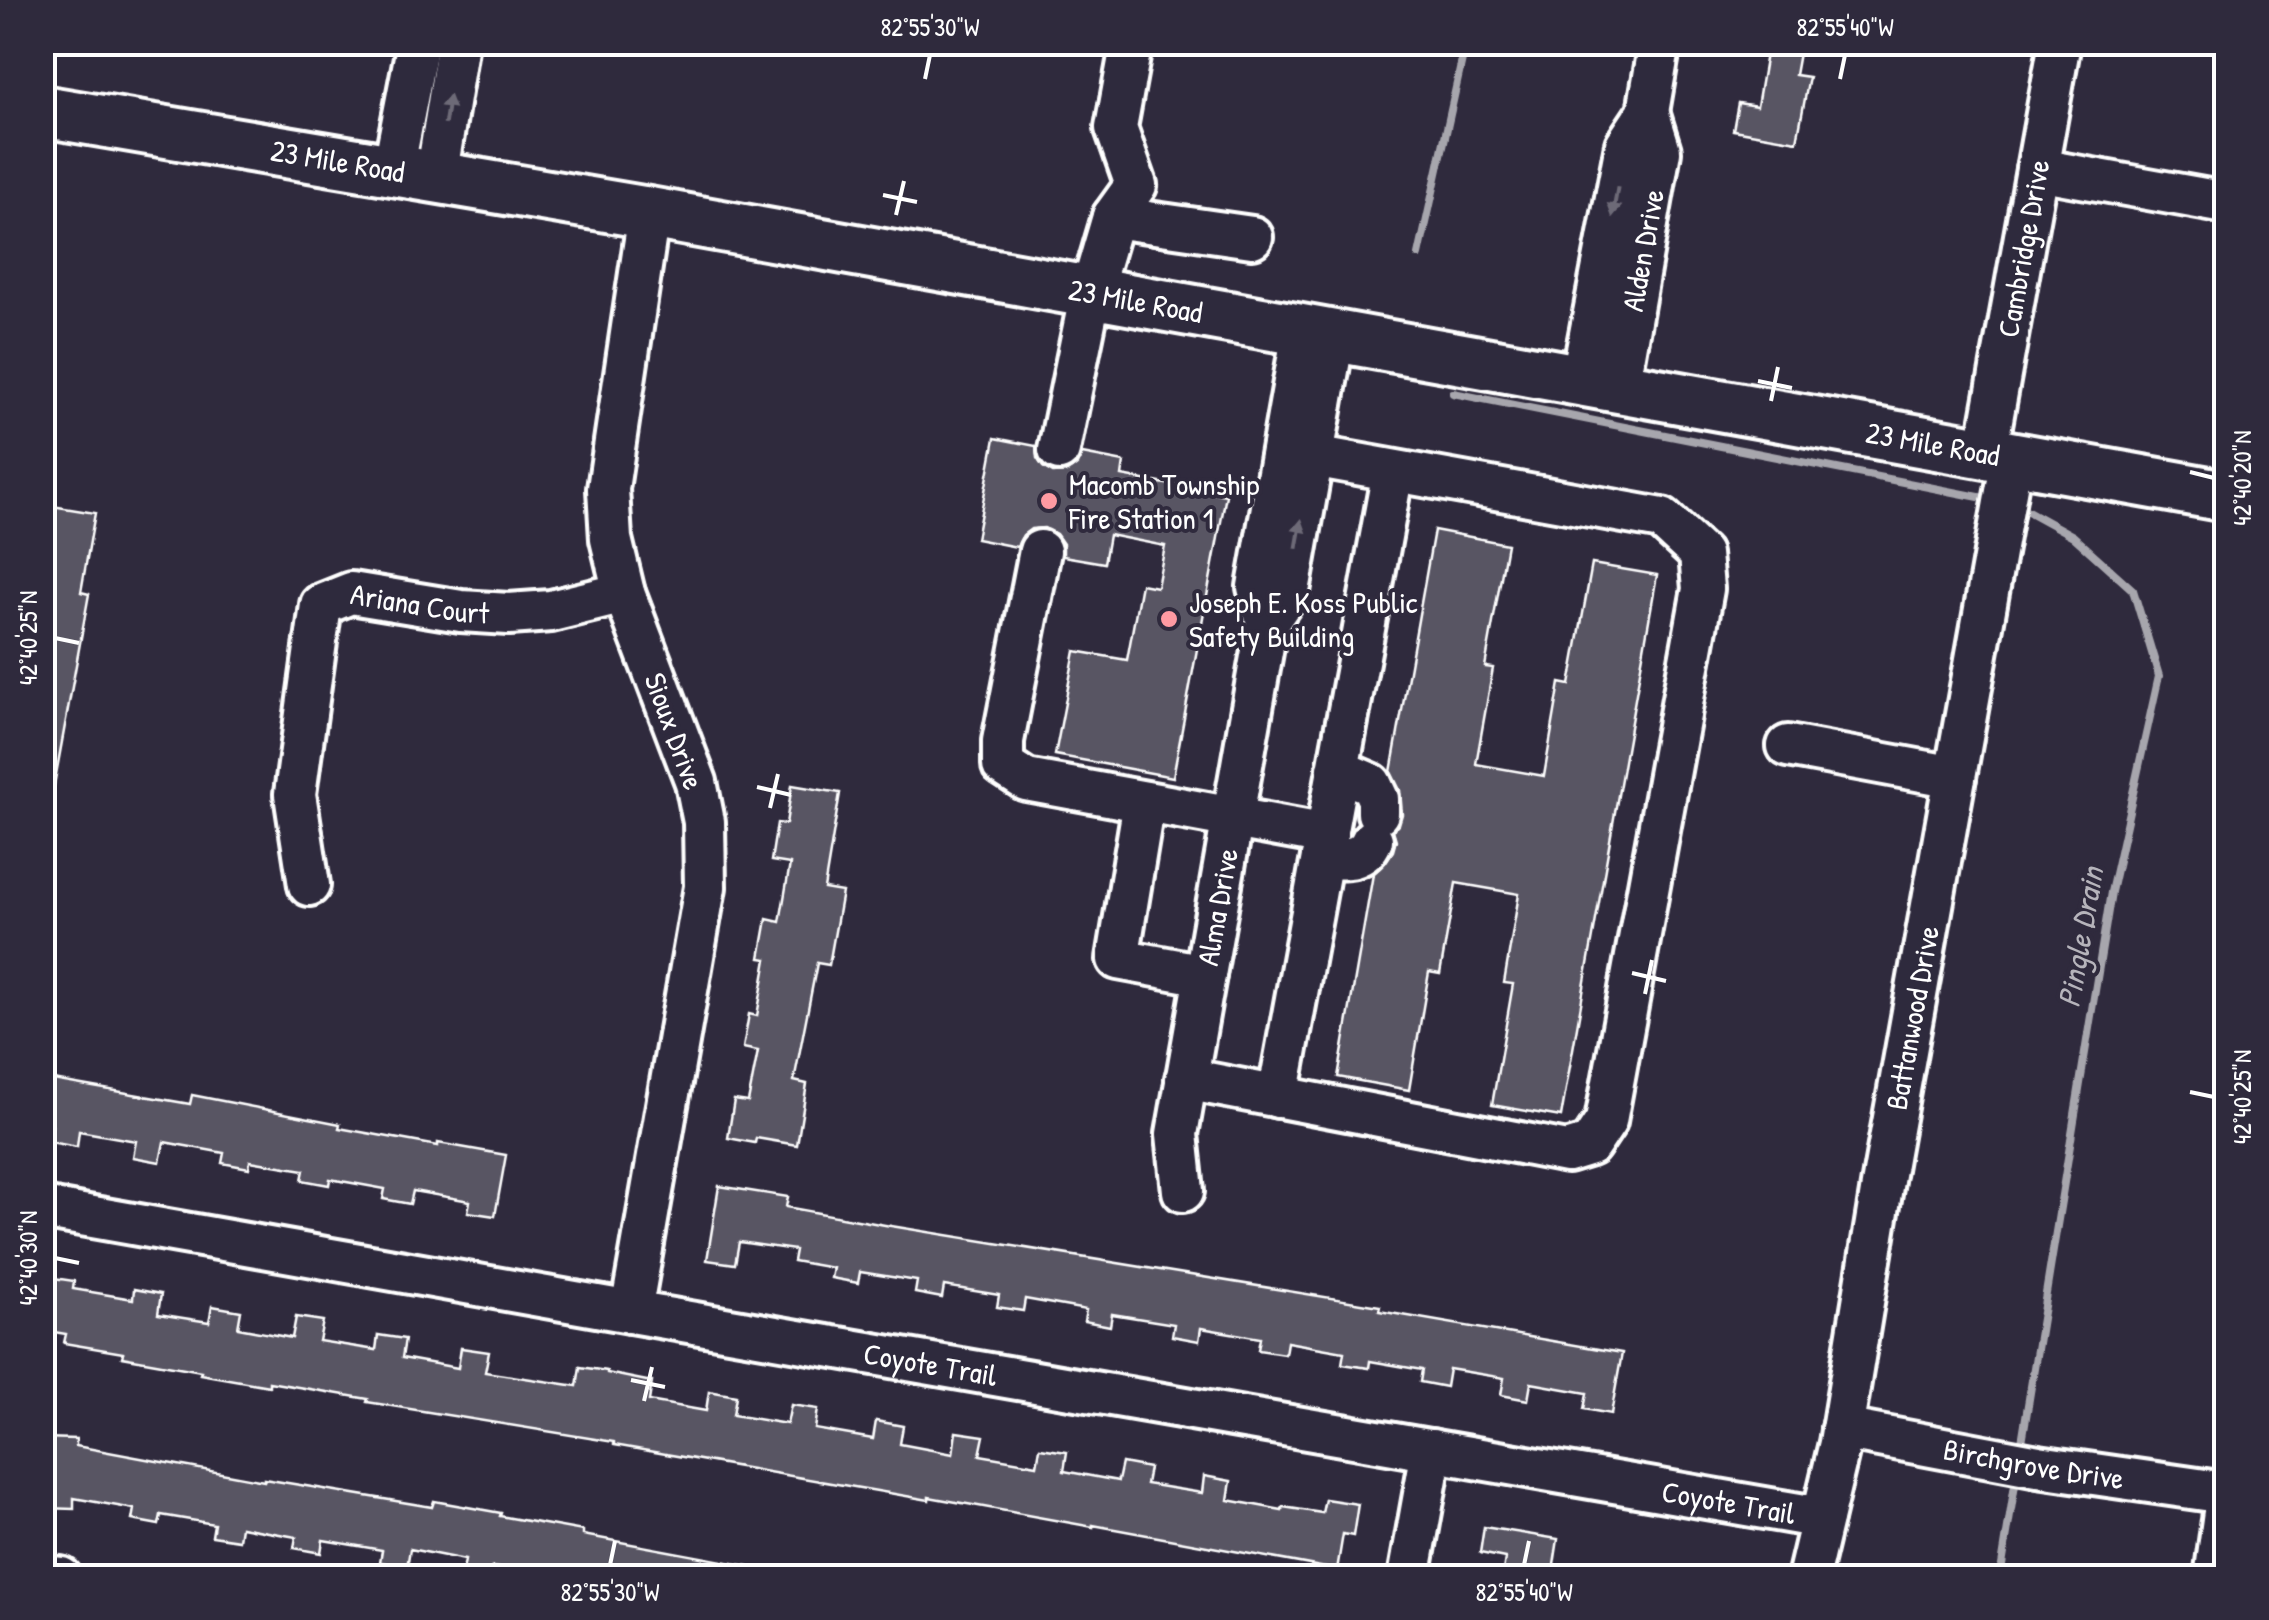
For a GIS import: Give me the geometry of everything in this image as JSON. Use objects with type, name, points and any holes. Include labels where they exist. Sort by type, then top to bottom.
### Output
[{"type":"main road","name":"23 Mile Road","points":[[42,111],[649,213],[2226,496]]},
{"type":"street","points":[[414,174],[418,42]]},
{"type":"street","points":[[414,174],[458,42]]},
{"type":"street","name":"Alden Drive","points":[[1600,385],[1660,151],[1648,112],[1660,42]]},
{"type":"street","name":"Cambridge Drive","points":[[1999,456],[2037,169],[2060,42]]},
{"type":"street","points":[[1060,450],[1091,292],[1113,217],[1136,186],[1116,128],[1131,46]]},
{"type":"street","points":[[2037,169],[2226,203]]},
{"type":"street","name":"Sioux Drive","points":[[631,1312],[705,887],[706,852],[696,782],[624,593],[611,539],[608,488],[649,213]]},
{"type":"street","points":[[1113,217],[1252,237]]},
{"type":"street","name":"Alma Drive","points":[[1183,1192],[1176,1134],[1266,623],[1289,591],[1319,334]]},
{"type":"street","name":"Battanwood Drive","points":[[1808,1578],[1842,1429],[1955,777],[1999,456]]},
{"type":"street","points":[[1186,1079],[1567,1152],[1590,1145],[1606,1121],[1704,589],[1700,554],[1662,519],[1394,471],[1301,465]]},
{"type":"street","points":[[1278,1097],[1394,471]]},
{"type":"street","points":[[1040,551],[1003,741],[1003,765],[1026,780],[1232,816],[1353,859],[1368,850],[1378,800],[1371,784],[1338,770]]},
{"type":"street","name":"Ariana Court","points":[[309,885],[295,794],[321,605],[351,593],[461,611],[508,614],[551,611],[624,593]]},
{"type":"street","points":[[1788,746],[1955,777]]},
{"type":"street","points":[[1144,802],[1118,959],[1205,975]]},
{"type":"street","name":"Coyote Trail","points":[[42,1208],[1822,1518]]},
{"type":"street","name":"Birchgrove Drive","points":[[1842,1429],[2038,1466],[2226,1495]]},
{"type":"street","points":[[1408,1578],[1432,1450]]},
{"type":"street","points":[[2215,1578],[2226,1495]]},
{"type":"street","points":[[42,1576],[61,1578]]},
{"type":"building","points":[[1768,42],[1801,42],[1795,75],[1809,77],[1797,141],[1733,130],[1738,103],[1757,106]]},
{"type":"building","name":"Joseph E. Koss Public Safety Building","points":[[995,438],[1036,446],[1037,458],[1053,473],[1067,472],[1077,465],[1082,454],[1124,462],[1122,476],[1226,495],[1173,777],[1055,755],[1075,651],[1127,660],[1141,584],[1157,587],[1165,546],[1109,535],[1104,563],[1063,556],[1063,544],[1056,534],[1044,528],[1031,529],[1017,547],[976,539]]},
{"type":"building","points":[[46,505],[95,513],[81,592],[89,594],[53,791],[42,790],[42,525]]},
{"type":"building","points":[[1434,530],[1507,544],[1485,667],[1493,668],[1476,764],[1544,776],[1560,683],[1570,685],[1592,564],[1657,575],[1561,1117],[1492,1105],[1513,984],[1504,983],[1519,894],[1456,883],[1440,974],[1429,972],[1409,1090],[1338,1077],[1373,874],[1393,851],[1393,830],[1402,814],[1400,790],[1391,772]]},
{"type":"building","points":[[792,785],[840,793],[824,889],[842,892],[829,965],[817,963],[794,1081],[807,1084],[797,1145],[728,1138],[734,1100],[748,1102],[758,1051],[743,1048],[749,1014],[757,1016],[767,959],[760,958],[767,919],[780,922],[790,864],[771,861],[777,823],[786,824]]},
{"type":"building","points":[[42,1078],[190,1104],[192,1095],[340,1124],[339,1128],[506,1155],[495,1216],[468,1212],[470,1201],[413,1191],[410,1204],[383,1199],[385,1189],[330,1179],[329,1185],[302,1180],[304,1170],[250,1161],[249,1168],[222,1163],[224,1153],[164,1142],[160,1162],[133,1157],[136,1141],[79,1131],[77,1147],[50,1142],[52,1126],[42,1124]]},
{"type":"building","points":[[719,1186],[788,1197],[786,1207],[1380,1306],[1379,1311],[1622,1353],[1611,1414],[1584,1409],[1587,1393],[1531,1383],[1528,1400],[1501,1395],[1504,1378],[1449,1369],[1446,1387],[1420,1382],[1422,1370],[1370,1361],[1369,1368],[1342,1364],[1344,1352],[1287,1342],[1285,1354],[1258,1350],[1260,1338],[1201,1328],[1199,1341],[1172,1336],[1174,1324],[1112,1314],[1110,1326],[1084,1321],[1086,1310],[1025,1299],[1023,1311],[997,1307],[999,1295],[944,1286],[942,1298],[915,1293],[917,1281],[860,1272],[858,1283],[831,1278],[833,1268],[793,1261],[795,1250],[739,1242],[735,1264],[707,1260]]},
{"type":"building","points":[[47,1277],[74,1281],[73,1289],[133,1299],[134,1289],[161,1294],[158,1314],[209,1322],[212,1306],[241,1311],[238,1328],[292,1338],[296,1317],[323,1321],[319,1341],[376,1350],[378,1335],[405,1339],[402,1358],[458,1368],[461,1348],[489,1352],[485,1372],[577,1386],[580,1367],[607,1371],[652,1382],[649,1401],[706,1411],[709,1391],[736,1396],[733,1415],[787,1424],[791,1405],[818,1409],[815,1429],[873,1439],[876,1421],[903,1426],[900,1444],[953,1454],[956,1432],[984,1436],[980,1455],[1037,1465],[1040,1448],[1067,1452],[1064,1471],[1118,1481],[1122,1463],[1149,1468],[1146,1484],[1202,1493],[1204,1476],[1231,1481],[1228,1500],[1282,1510],[1283,1507],[1322,1513],[1325,1499],[1358,1504],[1353,1536],[1343,1534],[1337,1570],[367,1402],[368,1399],[200,1374],[201,1371],[122,1357],[123,1353],[64,1343],[66,1334],[42,1330]]},
{"type":"building","points":[[42,1438],[76,1439],[76,1446],[264,1481],[432,1507],[434,1501],[501,1513],[500,1516],[583,1531],[583,1535],[749,1566],[748,1578],[553,1578],[492,1567],[490,1576],[463,1571],[465,1560],[410,1549],[407,1567],[380,1562],[382,1550],[323,1540],[321,1553],[294,1548],[296,1537],[241,1527],[239,1540],[212,1536],[214,1524],[161,1515],[159,1525],[132,1520],[134,1509],[74,1498],[74,1509],[44,1508]]},
{"type":"building","points":[[1484,1527],[1558,1539],[1552,1578],[1502,1578],[1505,1558],[1480,1553]]},
{"type":"waterway","name":"Pingle Drain","points":[[1419,255],[1466,42]]},
{"type":"waterway","name":"Pingle Drain","points":[[1453,393],[1984,498]]},
{"type":"waterway","name":"Pingle Drain","points":[[2015,504],[2073,536],[2133,590],[2159,676],[2111,892],[2022,1442]]},
{"type":"waterway","name":"Pingle Drain","points":[[2000,1578],[2015,1484]]},
{"type":"place","name":"Macomb Township Fire Station 1","points":[[1049,501]]},
{"type":"place","name":"Joseph E. Koss Public Safety Building","points":[[1169,619]]}]
